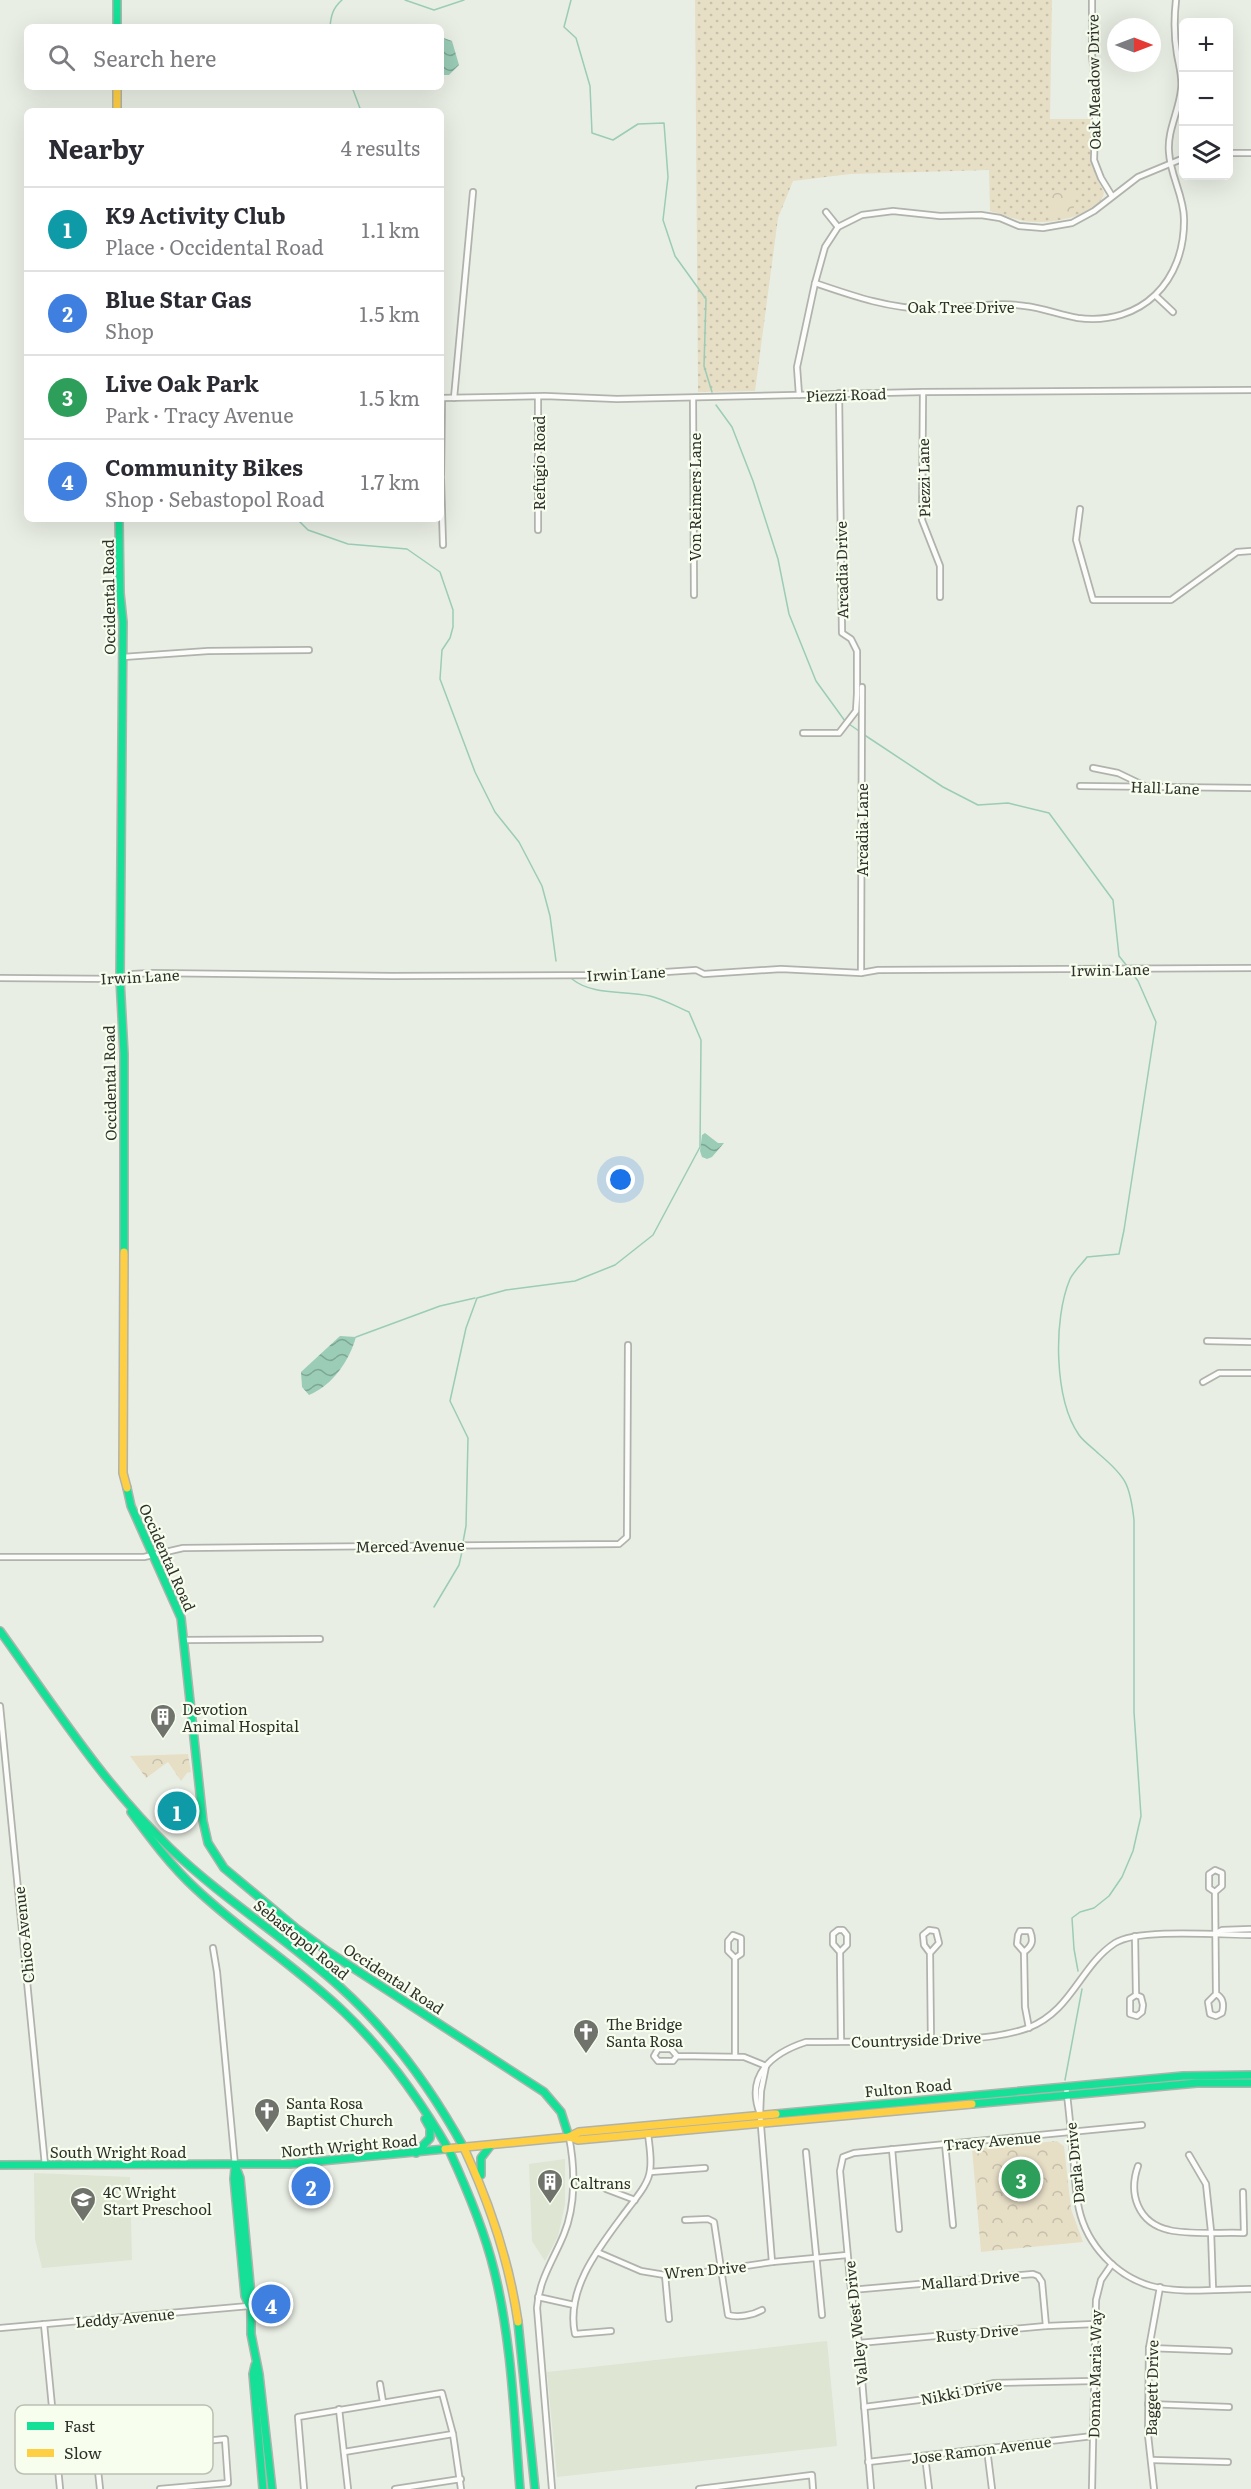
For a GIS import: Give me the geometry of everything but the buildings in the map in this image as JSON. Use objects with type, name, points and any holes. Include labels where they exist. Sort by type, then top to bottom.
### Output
[{"type":"main road","points":[[117,0],[117,24]]},
{"type":"main road","points":[[117,90],[117,108]]},
{"type":"main road","name":"Occidental Road","points":[[120,522],[123,657],[120,979],[124,1100],[122,1467],[130,1506],[179,1611],[185,1640],[203,1821],[208,1843],[220,1864],[236,1880],[317,1945],[544,2092],[561,2112],[569,2137]]},
{"type":"main road","name":"Sebastopol Road","points":[[0,1631],[102,1769],[142,1828],[181,1874],[220,1910],[327,1996],[360,2028],[401,2075],[448,2150],[479,2221],[498,2288],[507,2348],[520,2489]]},
{"type":"main road","name":"Sebastopol Road","points":[[102,1769],[140,1816],[171,1849],[332,1980],[371,2017],[421,2077],[464,2148],[483,2187]]},
{"type":"main road","points":[[401,2075],[409,2095],[429,2125],[428,2141],[416,2153]]},
{"type":"main road","name":"Fulton Road","points":[[569,2137],[578,2140],[648,2133],[761,2118],[1066,2086],[1196,2075],[1251,2075]]},
{"type":"main road","name":"Fulton Road","points":[[464,2148],[569,2137],[579,2132],[1197,2083],[1251,2083]]},
{"type":"main road","points":[[491,2145],[479,2163],[483,2187],[503,2245],[514,2290],[523,2350],[535,2489]]},
{"type":"main road","name":"North Wright Road","points":[[235,2165],[290,2164],[464,2148]]},
{"type":"main road","name":"South Wright Road","points":[[0,2165],[235,2165]]},
{"type":"main road","points":[[235,2165],[234,2179],[245,2296],[249,2306],[255,2362],[259,2374],[272,2489]]},
{"type":"main road","points":[[255,2362],[253,2374],[263,2489]]},
{"type":"street","name":"Oak Meadow Drive","points":[[1092,0],[1092,56],[1096,92],[1094,160],[1112,196]]},
{"type":"street","name":"Oak Tree Drive","points":[[815,283],[866,300],[898,306],[928,309],[997,305],[1025,306],[1080,318],[1104,318],[1135,311],[1156,296],[1172,274],[1183,249],[1184,216],[1170,162],[1169,140],[1182,90],[1176,39],[1176,0]]},
{"type":"street","points":[[1233,153],[1251,153]]},
{"type":"street","points":[[799,395],[796,366],[825,247],[837,228],[862,215],[893,211],[940,216],[981,215],[1000,218],[1019,226],[1043,228],[1072,223],[1094,211],[1138,177],[1179,159]]},
{"type":"street","points":[[454,398],[473,192]]},
{"type":"street","points":[[826,212],[837,228]]},
{"type":"street","points":[[1156,296],[1173,312]]},
{"type":"street","name":"Piezzi Road","points":[[444,398],[617,399],[839,393],[1251,390]]},
{"type":"street","name":"Piezzi Lane","points":[[923,392],[922,520],[940,566],[940,597]]},
{"type":"street","name":"Arcadia Drive","points":[[802,733],[839,733],[856,711],[857,651],[851,639],[842,633],[839,393]]},
{"type":"street","name":"Refugio Road","points":[[538,397],[538,530]]},
{"type":"street","name":"Von Reimers Lane","points":[[693,398],[694,595]]},
{"type":"street","points":[[1080,509],[1076,540],[1093,600],[1154,602],[1171,600],[1237,552],[1251,551]]},
{"type":"street","points":[[442,522],[443,545]]},
{"type":"street","points":[[123,657],[208,651],[309,650]]},
{"type":"street","name":"Arcadia Lane","points":[[861,973],[862,687]]},
{"type":"street","points":[[1093,768],[1118,773],[1145,787]]},
{"type":"street","name":"Hall Lane","points":[[1080,786],[1251,788]]},
{"type":"street","name":"Irwin Lane","points":[[0,978],[120,979],[133,974],[152,973],[392,976],[620,975],[696,970],[704,975],[781,969],[861,973],[878,970],[1251,968]]},
{"type":"street","points":[[1207,1341],[1251,1342]]},
{"type":"street","name":"Merced Avenue","points":[[0,1557],[144,1557],[181,1548],[620,1544],[627,1537],[628,1345]]},
{"type":"street","points":[[1203,1382],[1219,1373],[1251,1373]]},
{"type":"street","points":[[185,1640],[320,1639]]},
{"type":"street","name":"Chico Avenue","points":[[0,1706],[45,2165]]},
{"type":"street","points":[[1215,1870],[1222,1873],[1223,1881],[1222,1886],[1215,1892],[1209,1888],[1208,1879],[1209,1874],[1215,1870]]},
{"type":"street","points":[[1215,1892],[1216,1994],[1223,2004],[1222,2013],[1216,2016],[1210,2014],[1209,2010],[1209,1999],[1216,1994]]},
{"type":"street","points":[[1024,1952],[1032,1945],[1032,1934],[1027,1929],[1020,1931],[1017,1935],[1017,1944],[1024,1952],[1025,2007],[1029,2028]]},
{"type":"street","name":"Countryside Drive","points":[[1216,1933],[1222,1930],[1251,1929]]},
{"type":"street","points":[[840,1952],[847,1945],[847,1935],[843,1930],[837,1930],[833,1934],[833,1944],[840,1952],[841,2041]]},
{"type":"street","points":[[930,1953],[939,1943],[938,1934],[933,1930],[925,1931],[923,1935],[924,1945],[930,1953],[931,2042]]},
{"type":"street","name":"Countryside Drive","points":[[772,2262],[758,2091],[759,2076],[776,2055],[786,2048],[806,2042],[931,2042],[1001,2036],[1029,2028],[1061,2007],[1097,1959],[1116,1942],[1136,1936],[1216,1933],[1251,1935]]},
{"type":"street","points":[[735,1958],[741,1954],[742,1944],[741,1938],[733,1935],[730,1937],[728,1951],[735,1958],[735,2056]]},
{"type":"street","points":[[1136,1936],[1136,1995],[1129,2001],[1129,2012],[1137,2016],[1142,2012],[1143,2005],[1141,1997],[1136,1995]]},
{"type":"street","points":[[213,1948],[235,2165]]},
{"type":"street","points":[[677,2056],[673,2061],[663,2063],[654,2056],[658,2049],[665,2048],[671,2049],[677,2056],[735,2056],[752,2058],[766,2066]]},
{"type":"street","name":"Darla Drive","points":[[1066,2086],[1077,2200],[1081,2218],[1095,2246],[1113,2264],[1132,2278],[1160,2288],[1251,2289]]},
{"type":"street","name":"Tracy Avenue","points":[[843,2157],[851,2153],[1142,2125]]},
{"type":"street","points":[[611,2331],[575,2334],[572,2323],[574,2305],[583,2278],[597,2252],[635,2200],[650,2172],[648,2133]]},
{"type":"street","name":"Occidental Road","points":[[552,2489],[537,2318],[538,2297],[543,2276],[564,2234],[570,2215],[572,2189],[569,2137]]},
{"type":"street","points":[[945,2144],[953,2225]]},
{"type":"street","points":[[892,2149],[899,2229]]},
{"type":"street","points":[[806,2152],[822,2315]]},
{"type":"street","points":[[1189,2155],[1206,2184],[1211,2231],[1212,2289]]},
{"type":"street","name":"Valley West Drive","points":[[843,2157],[840,2171],[847,2255],[859,2343],[871,2489]]},
{"type":"street","points":[[1138,2166],[1133,2180],[1133,2195],[1137,2205],[1151,2222],[1172,2231],[1244,2233],[1243,2192]]},
{"type":"street","points":[[650,2172],[705,2168]]},
{"type":"street","points":[[606,2189],[635,2200]]},
{"type":"street","points":[[685,2220],[708,2219],[714,2222],[728,2315],[743,2316],[762,2310]]},
{"type":"street","name":"Wren Drive","points":[[597,2252],[641,2271],[665,2275],[847,2255]]},
{"type":"street","name":"Donna Maria Way","points":[[1092,2489],[1095,2324],[1098,2289],[1113,2264]]},
{"type":"street","name":"Mallard Drive","points":[[851,2290],[1033,2274],[1038,2276],[1042,2282],[1046,2326]]},
{"type":"street","points":[[665,2275],[669,2319]]},
{"type":"street","name":"Baggett Drive","points":[[1154,2489],[1148,2435],[1149,2348],[1160,2288]]},
{"type":"street","points":[[538,2297],[574,2305]]},
{"type":"street","name":"Leddy Avenue","points":[[0,2328],[249,2306]]},
{"type":"street","points":[[44,2324],[52,2405]]},
{"type":"street","name":"Rusty Drive","points":[[859,2343],[1046,2326],[1095,2324]]},
{"type":"street","points":[[1149,2348],[1229,2351]]},
{"type":"street","name":"Nikki Drive","points":[[864,2406],[942,2397],[993,2383],[1094,2381]]},
{"type":"street","points":[[380,2384],[383,2402]]},
{"type":"street","points":[[304,2489],[298,2417],[442,2393],[453,2434],[461,2489]]},
{"type":"street","points":[[1148,2404],[1229,2407]]},
{"type":"street","points":[[339,2409],[348,2489]]},
{"type":"street","points":[[344,2452],[453,2434]]},
{"type":"street","name":"Jose Ramon Avenue","points":[[868,2462],[1093,2436]]},
{"type":"street","points":[[160,2489],[205,2487],[228,2483],[225,2439],[213,2440]]},
{"type":"street","points":[[987,2449],[992,2489]]},
{"type":"street","points":[[925,2456],[929,2489]]},
{"type":"street","points":[[1152,2460],[1228,2462]]},
{"type":"street","points":[[59,2474],[60,2489]]},
{"type":"street","points":[[98,2474],[100,2489]]},
{"type":"street","points":[[701,2489],[812,2475],[813,2489]]},
{"type":"street","points":[[395,2489],[461,2479]]},
{"type":"street","points":[[758,2482],[758,2489]]},
{"type":"shaded area","points":[[565,2159],[565,2204],[558,2236],[545,2261],[532,2241],[529,2164]]},
{"type":"shaded area","name":"4C Wright Start Preschool","points":[[34,2173],[130,2177],[132,2260],[42,2268],[35,2239]]},
{"type":"shaded area","points":[[827,2341],[837,2446],[557,2477],[547,2372]]},
{"type":"green space","points":[[695,0],[1052,0],[1050,119],[1092,119],[1092,157],[1099,183],[1104,192],[1101,200],[1095,207],[1076,216],[1054,221],[1030,222],[990,211],[989,170],[850,174],[793,181],[778,218],[755,391],[698,392]]},
{"type":"green space","points":[[1049,193],[1074,193],[1074,215],[1049,216]]},
{"type":"green space","points":[[188,1754],[191,1772],[187,1773],[181,1781],[168,1762],[146,1778],[130,1756]]},
{"type":"green space","points":[[1057,2141],[1064,2146],[1071,2209],[1083,2242],[981,2252],[972,2149]]},
{"type":"water","points":[[444,38],[452,41],[459,65],[449,75],[444,75]]},
{"type":"water","points":[[705,1133],[718,1143],[724,1143],[712,1157],[707,1159],[702,1157],[700,1151],[702,1135]]},
{"type":"water","points":[[340,1336],[356,1337],[349,1355],[333,1379],[309,1395],[302,1387],[301,1372]]},
{"type":"waterway","points":[[330,24],[333,12],[342,0]]},
{"type":"waterway","points":[[405,0],[434,10],[464,0]]},
{"type":"waterway","points":[[571,0],[564,27],[576,38],[590,86],[592,133],[613,140],[638,124],[664,123],[668,177],[663,220],[675,256],[706,299],[704,366],[712,392]]},
{"type":"waterway","points":[[353,90],[360,108]]},
{"type":"waterway","points":[[716,405],[732,427],[753,481],[778,559],[789,614],[816,681],[845,721]]},
{"type":"waterway","points":[[300,522],[308,530],[348,544],[407,549],[440,572],[453,610],[453,627],[450,638],[442,650],[440,679],[475,772],[495,812],[519,842],[542,886],[550,916],[556,961]]},
{"type":"waterway","points":[[849,724],[859,731]]},
{"type":"waterway","points":[[863,734],[943,787],[978,805],[1008,803],[1049,813],[1113,900],[1119,956],[1127,966]]},
{"type":"waterway","points":[[1078,1971],[1072,1918],[1080,1912],[1094,1908],[1109,1896],[1122,1877],[1133,1851],[1141,1816],[1134,1712],[1134,1520],[1132,1508],[1128,1489],[1121,1475],[1081,1438],[1071,1420],[1065,1401],[1059,1358],[1061,1315],[1070,1279],[1087,1257],[1119,1254],[1124,1230],[1156,1022],[1138,981],[1130,970]]},
{"type":"waterway","points":[[463,1542],[466,1526],[468,1438],[450,1401],[466,1328],[477,1298],[506,1290],[575,1281],[615,1265],[653,1235],[700,1147],[701,1040],[689,1012],[655,997],[589,988],[572,979]]},
{"type":"waterway","points":[[356,1337],[440,1306],[475,1298]]},
{"type":"waterway","points":[[434,1607],[459,1565],[463,1547]]},
{"type":"waterway","points":[[1065,2080],[1082,1989]]},
{"type":"traffic: fast","points":[[117,0],[117,24]]},
{"type":"traffic: fast","points":[[119,522],[120,593],[123,622],[120,979],[124,1054],[124,1252]]},
{"type":"traffic: fast","points":[[127,1488],[131,1506],[181,1618],[203,1821],[208,1843],[224,1868],[327,1951],[544,2092],[561,2112],[569,2137]]},
{"type":"traffic: fast","points":[[0,1631],[102,1772],[147,1824],[191,1867],[319,1969],[359,2005],[409,2062],[438,2104],[464,2148]]},
{"type":"traffic: fast","points":[[131,1812],[170,1862],[196,1889],[308,1980],[359,2027],[401,2077],[449,2150]]},
{"type":"traffic: fast","points":[[776,2114],[1183,2076],[1251,2075]]},
{"type":"traffic: fast","points":[[972,2104],[1197,2083],[1251,2083]]},
{"type":"traffic: fast","points":[[416,2153],[430,2138],[430,2128],[425,2119]]},
{"type":"traffic: fast","points":[[481,2175],[481,2158],[491,2145]]},
{"type":"traffic: fast","points":[[0,2165],[290,2164],[445,2149]]},
{"type":"traffic: fast","points":[[449,2150],[480,2224],[500,2297],[511,2379],[520,2489]]},
{"type":"traffic: fast","points":[[235,2165],[240,2178],[251,2295],[251,2334],[259,2374],[272,2489]]},
{"type":"traffic: fast","points":[[235,2168],[234,2179],[245,2296],[249,2305]]},
{"type":"traffic: fast","points":[[518,2322],[535,2489]]},
{"type":"traffic: fast","points":[[255,2365],[253,2374],[263,2489]]},
{"type":"traffic: slow","points":[[117,90],[117,108]]},
{"type":"traffic: slow","points":[[124,1252],[123,1473],[127,1488]]},
{"type":"traffic: slow","points":[[569,2137],[578,2140],[972,2104]]},
{"type":"traffic: slow","points":[[445,2149],[569,2137],[579,2132],[776,2114]]},
{"type":"traffic: slow","points":[[464,2148],[497,2233],[518,2322]]},
{"type":"place","name":"Devotion Animal Hospital","points":[[163,1740]]},
{"type":"place","name":"K9 Activity Club","points":[[177,1811]]},
{"type":"place","name":"The Bridge Santa Rosa","points":[[586,2055]]},
{"type":"place","name":"Santa Rosa Baptist Church","points":[[267,2134]]},
{"type":"place","name":"Live Oak Park","points":[[1021,2179]]},
{"type":"place","name":"Blue Star Gas","points":[[311,2186]]},
{"type":"place","name":"Caltrans","points":[[550,2205]]},
{"type":"place","name":"4C Wright Start Preschool","points":[[83,2223]]},
{"type":"place","name":"Community Bikes","points":[[271,2304]]}]
